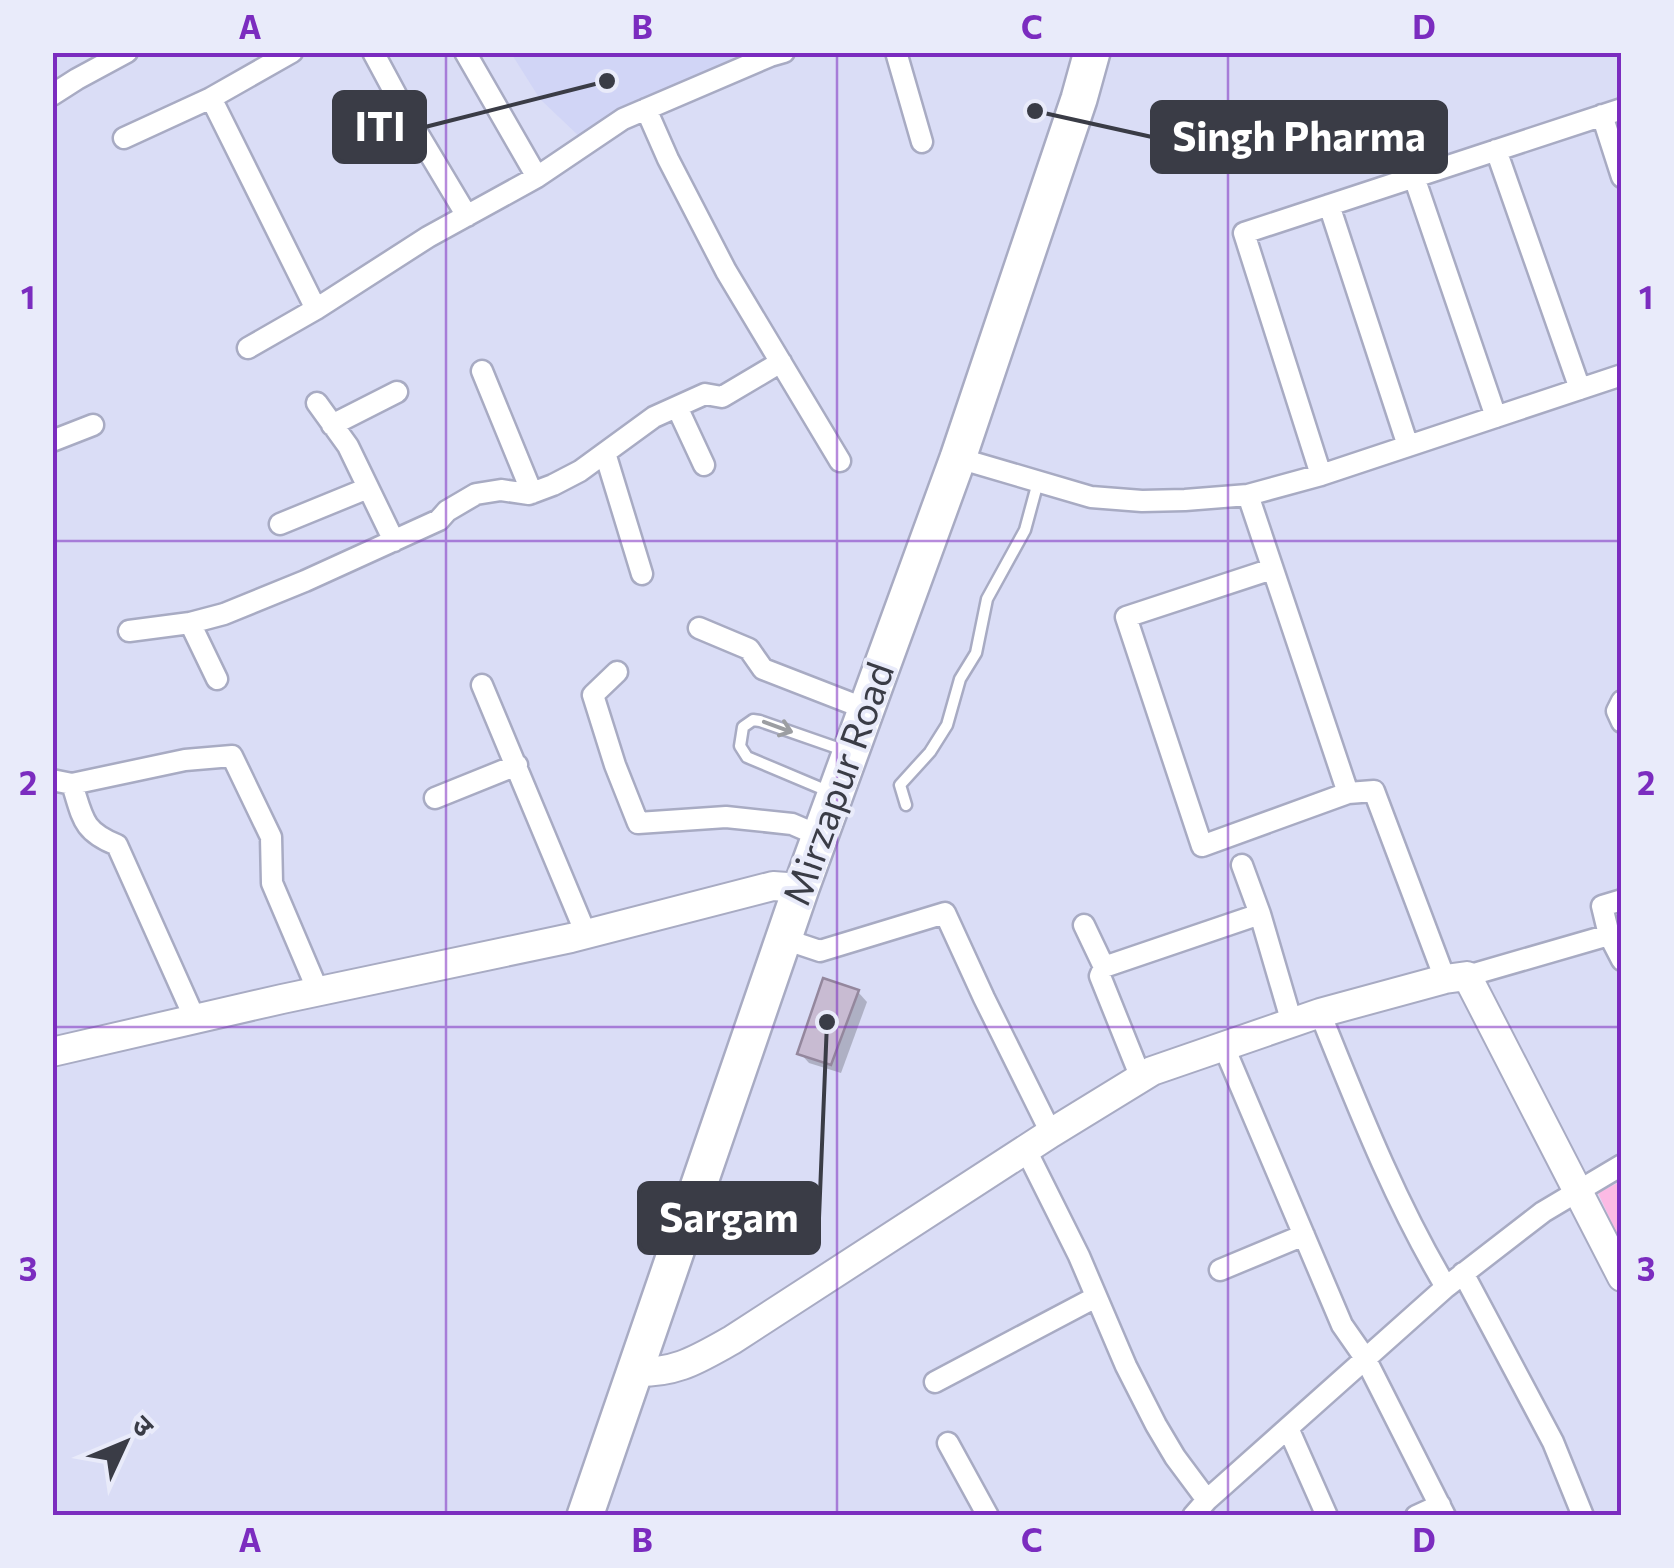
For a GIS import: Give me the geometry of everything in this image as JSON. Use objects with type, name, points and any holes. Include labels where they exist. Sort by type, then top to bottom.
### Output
[{"type":"highway","name":"Mirzapur Road","points":[[585,1516],[643,1372],[794,943],[918,620],[1092,52]]},
{"type":"highway","name":"Mirzapur Road","points":[[794,943],[801,888],[866,709],[1060,223],[1111,52]]},
{"type":"highway","name":"Mirzapur Road","points":[[606,1516],[643,1372]]},
{"type":"street","points":[[52,95],[127,52]]},
{"type":"street","points":[[124,138],[211,98],[292,52]]},
{"type":"street","points":[[373,52],[467,216]]},
{"type":"street","points":[[465,52],[537,177]]},
{"type":"street","points":[[248,348],[428,237],[537,177],[623,118],[784,52]]},
{"type":"street","points":[[896,52],[922,142]]},
{"type":"street","points":[[211,98],[316,309]]},
{"type":"street","points":[[646,109],[726,271],[840,461]]},
{"type":"street","points":[[1321,475],[1244,233],[1612,112],[1622,177]]},
{"type":"street","points":[[1496,150],[1580,389]]},
{"type":"street","points":[[1414,177],[1496,417]]},
{"type":"street","points":[[1329,205],[1408,446]]},
{"type":"street","points":[[129,631],[224,614],[439,520],[476,494],[501,490],[532,493],[580,471],[654,417],[705,394],[722,397],[781,362]]},
{"type":"street","points":[[482,371],[532,493]]},
{"type":"street","points":[[967,461],[1091,497],[1184,500],[1248,495],[1321,475],[1622,375]]},
{"type":"street","points":[[332,425],[397,392]]},
{"type":"street","points":[[317,403],[348,446],[394,541]]},
{"type":"street","points":[[677,407],[704,466]]},
{"type":"street","points":[[52,441],[94,425]]},
{"type":"street","points":[[605,453],[642,574]]},
{"type":"street","points":[[280,524],[368,488]]},
{"type":"street","points":[[1248,495],[1348,793]]},
{"type":"street","points":[[1272,569],[1126,617],[1202,846],[1348,793],[1374,790],[1456,978],[1578,1190],[1622,1277]]},
{"type":"street","points":[[190,623],[217,679]]},
{"type":"street","points":[[699,628],[749,649],[763,669],[866,709]]},
{"type":"street","points":[[617,672],[592,694],[638,823],[726,817],[792,824],[820,836]]},
{"type":"street","points":[[482,685],[586,934]]},
{"type":"street","points":[[1622,701],[1617,711],[1622,722]]},
{"type":"street","points":[[196,1019],[117,845],[97,837],[62,782],[184,760],[232,756],[271,837],[272,883],[318,991]]},
{"type":"street","points":[[434,798],[516,764]]},
{"type":"street","points":[[1242,865],[1292,1023]]},
{"type":"street","points":[[52,1052],[586,934],[773,886],[801,888]]},
{"type":"street","points":[[1622,900],[1602,906],[1609,935],[1622,960]]},
{"type":"street","points":[[794,943],[820,951],[946,913],[1052,1133]]},
{"type":"street","points":[[1141,1078],[1100,976],[1104,967],[1260,914]]},
{"type":"street","points":[[1084,925],[1104,967]]},
{"type":"street","points":[[643,1372],[690,1364],[732,1340],[1152,1071],[1320,1014],[1609,935]]},
{"type":"street","points":[[1320,1014],[1380,1161],[1418,1240],[1454,1280],[1553,1442],[1584,1516]]},
{"type":"street","points":[[1224,1047],[1342,1324],[1365,1358],[1442,1510],[1416,1516]]},
{"type":"street","points":[[1026,1150],[1079,1256],[1126,1366],[1200,1508],[1454,1280],[1528,1222],[1622,1165]]},
{"type":"street","points":[[1220,1270],[1304,1235]]},
{"type":"street","points":[[935,1382],[1096,1297]]},
{"type":"street","points":[[1288,1428],[1327,1516]]},
{"type":"street","points":[[948,1442],[988,1516]]},
{"type":"lane","points":[[906,805],[900,785],[930,752],[946,725],[960,679],[976,653],[988,599],[1025,530],[1038,482]]},
{"type":"lane","points":[[835,794],[747,758],[740,746],[743,726],[760,721],[850,753]]},
{"type":"shaded area","points":[[511,53],[759,53],[620,107],[581,138],[540,99]]},
{"type":"shaded area","points":[[1621,1181],[1621,1243],[1598,1193]]},
{"type":"building","points":[[823,978],[859,990],[831,1065],[797,1054]]},
{"type":"place","name":"ITI","points":[[607,81]]},
{"type":"place","name":"Singh Pharma","points":[[1035,111]]},
{"type":"place","name":"Sargam","points":[[827,1022]]}]
